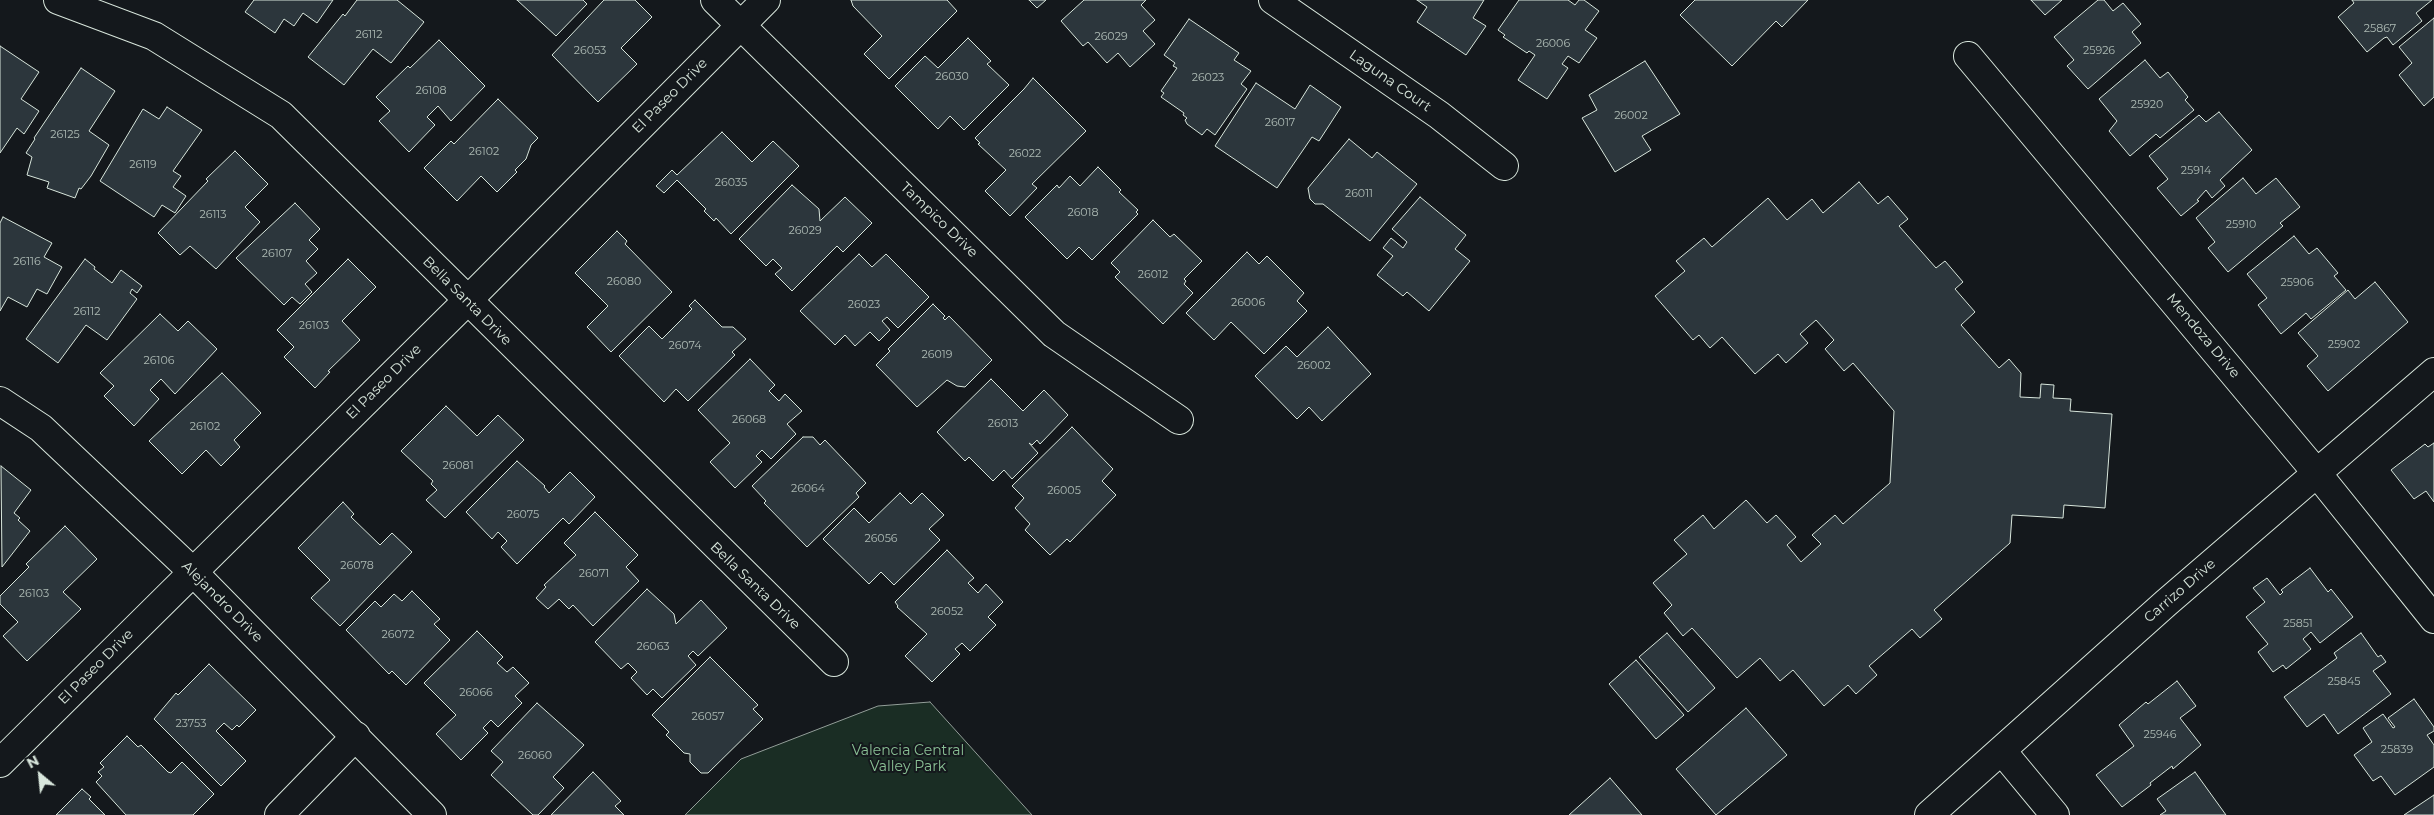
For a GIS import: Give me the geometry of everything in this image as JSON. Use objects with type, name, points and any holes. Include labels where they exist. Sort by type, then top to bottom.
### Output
[{"type":"street","name":"Bella Santa Drive","points":[[58,0],[154,36],[281,115],[466,301],[834,662]]},
{"type":"street","name":"Tampico Drive","points":[[715,0],[1054,334],[1179,420]]},
{"type":"street","name":"El Paseo Drive","points":[[0,763],[466,301],[766,0]]},
{"type":"street","name":"Laguna Court","points":[[1273,0],[1439,114],[1504,166]]},
{"type":"street","name":"Mendoza Drive","points":[[1968,56],[2316,472],[2434,619]]},
{"type":"street","name":"Carrizo Drive","points":[[1929,815],[2166,603],[2434,372]]},
{"type":"street","name":"Alejandro Drive","points":[[0,401],[42,428],[192,571],[432,815]]},
{"type":"street","points":[[279,815],[356,736]]},
{"type":"street","points":[[2002,751],[2055,815]]},
{"type":"green space","name":"Valencia Central Valley Park","points":[[930,702],[1032,815],[685,815],[741,759],[878,706]]},
{"type":"building","points":[[254,0],[333,0],[317,23],[303,13],[294,26],[284,19],[275,33],[245,12]]},
{"type":"building","points":[[357,0],[397,0],[424,22],[391,63],[373,49],[344,85],[308,57]]},
{"type":"building","points":[[517,0],[583,0],[587,4],[556,36]]},
{"type":"building","points":[[604,0],[635,0],[652,17],[621,48],[637,64],[598,102],[552,55]]},
{"type":"building","points":[[851,0],[947,0],[957,11],[889,79],[864,54],[882,36],[853,6]]},
{"type":"building","points":[[1029,0],[1046,0],[1037,8]]},
{"type":"building","points":[[1084,0],[1146,0],[1141,5],[1155,20],[1143,31],[1155,44],[1130,67],[1118,53],[1107,63],[1088,42],[1083,46],[1061,21]]},
{"type":"building","points":[[1417,0],[1484,0],[1473,18],[1486,26],[1466,55],[1417,22],[1427,7]]},
{"type":"building","points":[[1519,0],[1568,0],[1575,5],[1579,0],[1584,0],[1599,11],[1585,30],[1597,38],[1579,63],[1568,56],[1562,64],[1568,68],[1547,99],[1518,80],[1535,55],[1529,51],[1527,53],[1503,37],[1505,35],[1498,30]]},
{"type":"building","points":[[1695,0],[1808,0],[1782,27],[1776,21],[1732,66],[1680,15]]},
{"type":"building","points":[[2031,0],[2062,0],[2045,15]]},
{"type":"building","points":[[2098,0],[2104,0],[2113,11],[2123,3],[2141,24],[2132,32],[2141,43],[2088,89],[2067,66],[2074,60],[2054,37]]},
{"type":"building","points":[[2352,0],[2432,0],[2416,13],[2422,21],[2393,45],[2387,37],[2367,52],[2338,17],[2354,3]]},
{"type":"building","points":[[2434,18],[2434,97],[2424,106],[2399,75],[2412,63],[2399,47]]},
{"type":"building","points":[[1189,19],[1239,53],[1234,60],[1251,71],[1241,84],[1247,89],[1215,135],[1207,129],[1202,135],[1187,124],[1185,120],[1187,118],[1183,115],[1184,113],[1161,97],[1164,93],[1161,91],[1177,68],[1173,66],[1175,63],[1164,55]]},
{"type":"building","points":[[968,38],[991,61],[987,64],[1009,85],[964,130],[950,116],[938,129],[895,86],[925,56],[938,68]]},
{"type":"building","points":[[439,40],[485,86],[451,121],[438,106],[427,117],[435,125],[409,152],[379,121],[390,111],[376,97],[408,66],[410,68]]},
{"type":"building","points":[[0,46],[39,72],[21,99],[39,111],[24,134],[17,128],[0,153]]},
{"type":"building","points":[[2145,60],[2160,78],[2168,72],[2188,97],[2185,100],[2194,110],[2160,138],[2156,134],[2130,156],[2109,131],[2117,121],[2099,99]]},
{"type":"building","points":[[1645,61],[1680,114],[1642,136],[1651,150],[1615,172],[1582,118],[1597,110],[1589,95]]},
{"type":"building","points":[[81,68],[115,91],[89,131],[109,145],[91,176],[81,189],[79,188],[75,198],[47,188],[49,182],[27,175],[32,157],[26,153]]},
{"type":"building","points":[[1033,78],[1086,131],[1032,184],[1037,188],[1010,216],[985,191],[1006,170],[978,144],[980,143],[975,138]]},
{"type":"building","points":[[1256,83],[1295,109],[1310,85],[1341,107],[1319,141],[1312,137],[1277,188],[1215,146]]},
{"type":"building","points":[[498,99],[538,138],[531,145],[526,159],[515,170],[517,172],[497,192],[481,176],[457,201],[424,168],[451,141],[454,144]]},
{"type":"building","points":[[167,107],[202,130],[173,171],[181,176],[173,187],[186,196],[175,213],[162,205],[154,217],[100,181],[143,109],[159,119]]},
{"type":"building","points":[[2219,112],[2252,150],[2220,180],[2225,186],[2212,198],[2206,190],[2197,200],[2199,201],[2181,216],[2157,188],[2168,179],[2149,156],[2199,115],[2206,122]]},
{"type":"building","points":[[722,132],[752,162],[773,141],[799,166],[731,234],[716,218],[714,221],[704,211],[706,209],[677,180],[664,193],[656,186],[672,170],[677,175]]},
{"type":"building","points":[[1349,139],[1372,158],[1377,152],[1417,184],[1370,241],[1323,204],[1315,204],[1310,199],[1308,188]]},
{"type":"building","points":[[235,151],[268,184],[245,207],[260,222],[216,269],[190,246],[180,255],[158,233],[208,181],[206,179]]},
{"type":"building","points":[[1098,167],[1121,190],[1119,192],[1138,210],[1136,212],[1138,214],[1092,260],[1079,247],[1067,259],[1025,217],[1057,185],[1059,188],[1070,176],[1080,186]]},
{"type":"building","points":[[2243,178],[2256,194],[2276,178],[2300,207],[2280,223],[2283,226],[2228,272],[2208,248],[2215,242],[2196,218]]},
{"type":"building","points":[[1859,182],[1878,204],[1888,196],[1908,219],[1899,226],[1936,268],[1945,261],[1963,282],[1955,289],[1975,312],[1961,325],[1999,368],[2009,359],[2021,373],[2020,397],[2040,398],[2041,384],[2054,385],[2053,398],[2071,399],[2070,411],[2112,414],[2105,508],[2064,505],[2063,518],[2012,515],[2010,543],[1934,610],[1942,619],[1920,638],[1912,629],[1869,666],[1877,675],[1856,694],[1848,685],[1824,706],[1793,670],[1780,681],[1760,658],[1737,678],[1692,628],[1683,636],[1664,613],[1672,605],[1653,583],[1687,554],[1674,540],[1703,515],[1714,529],[1746,500],[1767,523],[1776,515],[1796,537],[1787,545],[1801,562],[1821,544],[1812,535],[1835,515],[1843,524],[1890,483],[1894,411],[1853,363],[1844,371],[1825,349],[1834,340],[1816,320],[1800,334],[1808,343],[1786,363],[1778,354],[1755,374],[1722,337],[1710,348],[1699,335],[1693,340],[1655,296],[1685,271],[1676,261],[1704,238],[1712,247],[1768,198],[1787,220],[1812,199],[1823,213]]},
{"type":"building","points":[[792,185],[819,209],[820,221],[845,197],[872,223],[843,252],[837,246],[792,291],[775,274],[782,268],[773,259],[766,266],[739,239]]},
{"type":"building","points":[[1420,197],[1466,235],[1455,249],[1470,261],[1429,311],[1407,292],[1403,296],[1377,275],[1393,256],[1383,248],[1391,238],[1403,248],[1407,242],[1392,229]]},
{"type":"building","points":[[295,203],[320,229],[309,240],[318,249],[306,261],[317,273],[305,284],[312,292],[300,304],[292,297],[284,305],[236,258]]},
{"type":"building","points":[[3,217],[52,243],[44,257],[62,267],[47,294],[37,289],[27,307],[8,297],[0,311],[0,223]]},
{"type":"building","points":[[1153,220],[1170,237],[1174,234],[1202,261],[1184,279],[1186,281],[1184,284],[1193,293],[1163,324],[1115,277],[1120,272],[1111,263]]},
{"type":"building","points":[[617,231],[627,241],[625,244],[672,292],[611,352],[587,327],[608,306],[575,273]]},
{"type":"building","points":[[2294,236],[2309,254],[2317,248],[2338,273],[2334,276],[2346,290],[2311,319],[2306,313],[2281,334],[2258,305],[2267,298],[2247,274]]},
{"type":"building","points":[[1247,252],[1259,264],[1267,256],[1304,293],[1297,301],[1307,311],[1264,354],[1231,322],[1214,340],[1186,313]]},
{"type":"building","points":[[859,254],[872,267],[886,254],[929,297],[898,328],[887,317],[882,321],[890,330],[879,341],[870,332],[855,346],[845,335],[835,345],[800,311]]},
{"type":"building","points":[[85,259],[112,283],[121,270],[142,286],[137,293],[132,289],[130,293],[137,299],[107,340],[86,325],[58,363],[26,339]]},
{"type":"building","points":[[348,259],[376,287],[342,321],[360,340],[328,371],[330,372],[315,388],[284,357],[294,347],[277,330]]},
{"type":"building","points":[[2375,282],[2408,322],[2328,391],[2307,366],[2318,356],[2298,333],[2348,290],[2355,299]]},
{"type":"building","points":[[695,300],[722,327],[733,327],[746,339],[732,352],[735,355],[688,401],[676,389],[664,402],[619,356],[649,326],[662,339],[692,309],[689,306]]},
{"type":"building","points":[[933,304],[945,316],[943,318],[945,320],[949,316],[992,360],[965,387],[957,386],[947,380],[917,407],[876,365],[890,351],[888,349]]},
{"type":"building","points":[[160,314],[178,331],[188,321],[217,349],[175,394],[161,379],[150,390],[159,399],[134,426],[104,396],[114,386],[100,373]]},
{"type":"building","points":[[1328,327],[1371,374],[1322,421],[1309,407],[1297,419],[1255,376],[1286,346],[1297,357]]},
{"type":"building","points":[[750,359],[775,385],[769,391],[779,401],[785,394],[802,411],[787,424],[796,434],[771,459],[762,450],[756,456],[762,462],[735,488],[710,462],[730,443],[698,410]]},
{"type":"building","points":[[222,373],[261,413],[234,440],[240,447],[221,466],[206,450],[182,474],[149,441]]},
{"type":"building","points":[[991,379],[1023,411],[1044,390],[1068,415],[1040,444],[1037,440],[1032,445],[1029,443],[1038,453],[1012,479],[1004,470],[993,481],[969,457],[965,461],[937,432]]},
{"type":"building","points":[[446,406],[477,436],[498,415],[524,440],[445,518],[426,500],[437,490],[431,484],[433,481],[401,451]]},
{"type":"building","points":[[1072,427],[1113,469],[1102,481],[1116,495],[1070,542],[1067,539],[1050,555],[1025,530],[1030,524],[1015,508],[1024,498],[1012,486]]},
{"type":"building","points":[[803,437],[813,437],[820,445],[825,440],[866,483],[856,493],[859,497],[807,547],[764,503],[766,501],[752,486]]},
{"type":"building","points":[[2434,443],[2434,502],[2426,491],[2414,499],[2391,470],[2425,444],[2428,447]]},
{"type":"building","points":[[517,461],[545,486],[549,493],[570,472],[595,497],[569,524],[563,518],[517,564],[501,547],[507,541],[498,532],[492,539],[466,512]]},
{"type":"building","points":[[1,466],[31,490],[14,513],[20,518],[18,520],[30,531],[2,567]]},
{"type":"building","points":[[900,493],[911,504],[922,493],[944,515],[929,529],[940,540],[894,585],[881,572],[869,584],[823,539],[854,508],[869,523]]},
{"type":"building","points":[[343,502],[354,514],[351,517],[380,545],[392,533],[412,552],[340,626],[311,598],[330,580],[298,548]]},
{"type":"building","points":[[595,512],[638,555],[626,567],[639,581],[593,626],[573,605],[569,609],[559,599],[548,609],[536,598],[546,587],[544,585],[576,555],[564,543]]},
{"type":"building","points":[[65,526],[97,559],[63,592],[81,609],[27,661],[3,636],[18,622],[0,604],[0,596],[29,567],[26,564]]},
{"type":"building","points":[[947,550],[974,578],[968,583],[978,593],[986,584],[1003,602],[988,617],[996,625],[970,651],[962,643],[955,649],[960,654],[932,682],[905,656],[927,634],[897,607],[895,602]]},
{"type":"building","points":[[2310,568],[2328,592],[2331,589],[2353,617],[2320,643],[2311,632],[2303,639],[2311,649],[2286,669],[2283,665],[2273,672],[2258,652],[2268,644],[2246,617],[2265,602],[2253,588],[2267,578],[2280,595],[2283,592],[2281,590]]},
{"type":"building","points":[[647,589],[674,614],[676,624],[701,600],[727,628],[698,656],[693,651],[688,656],[696,665],[662,698],[653,689],[647,695],[631,678],[637,672],[628,663],[621,669],[595,642]]},
{"type":"building","points":[[412,591],[440,619],[434,624],[450,640],[406,685],[392,671],[389,674],[346,630],[375,601],[381,607],[394,594],[402,601]]},
{"type":"building","points":[[477,631],[503,657],[497,663],[507,672],[513,667],[529,683],[515,696],[522,703],[498,727],[491,720],[483,728],[488,733],[461,760],[436,734],[456,715],[424,683]]},
{"type":"building","points":[[1667,633],[1715,688],[1688,712],[1639,657]]},
{"type":"building","points":[[2361,633],[2378,657],[2381,655],[2386,662],[2373,671],[2391,694],[2338,734],[2324,714],[2307,727],[2284,697],[2337,658],[2334,653]]},
{"type":"building","points":[[710,657],[758,705],[753,709],[763,719],[708,773],[701,773],[690,762],[690,754],[684,753],[666,735],[669,732],[652,715]]},
{"type":"building","points":[[1636,660],[1684,715],[1656,739],[1609,684]]},
{"type":"building","points":[[209,664],[256,710],[239,727],[237,725],[232,730],[224,723],[216,731],[246,761],[221,786],[154,719],[176,693],[178,695]]},
{"type":"building","points":[[2177,681],[2196,706],[2180,718],[2201,745],[2173,769],[2172,766],[2150,783],[2151,785],[2122,807],[2096,775],[2134,746],[2119,725],[2146,702],[2148,704]]},
{"type":"building","points":[[2414,699],[2434,727],[2434,731],[2427,735],[2434,745],[2434,767],[2395,795],[2381,776],[2373,781],[2354,755],[2372,742],[2363,728],[2383,714],[2393,728],[2395,727],[2388,718]]},
{"type":"building","points":[[537,703],[584,745],[553,777],[564,788],[538,815],[533,815],[491,775],[503,762],[491,751]]},
{"type":"building","points":[[1746,708],[1787,755],[1716,815],[1676,769]]},
{"type":"building","points":[[127,736],[138,747],[141,745],[168,772],[171,773],[182,762],[214,794],[193,815],[126,815],[96,782],[102,776],[98,772],[104,767],[100,763]]},
{"type":"building","points":[[593,772],[621,801],[615,806],[624,815],[551,815]]},
{"type":"building","points":[[2195,772],[2226,815],[2160,815],[2166,811],[2157,799]]},
{"type":"building","points":[[1610,778],[1642,815],[1569,815]]},
{"type":"building","points":[[82,789],[105,815],[56,815]]},
{"type":"building","points":[[2434,795],[2434,815],[2404,815]]}]
